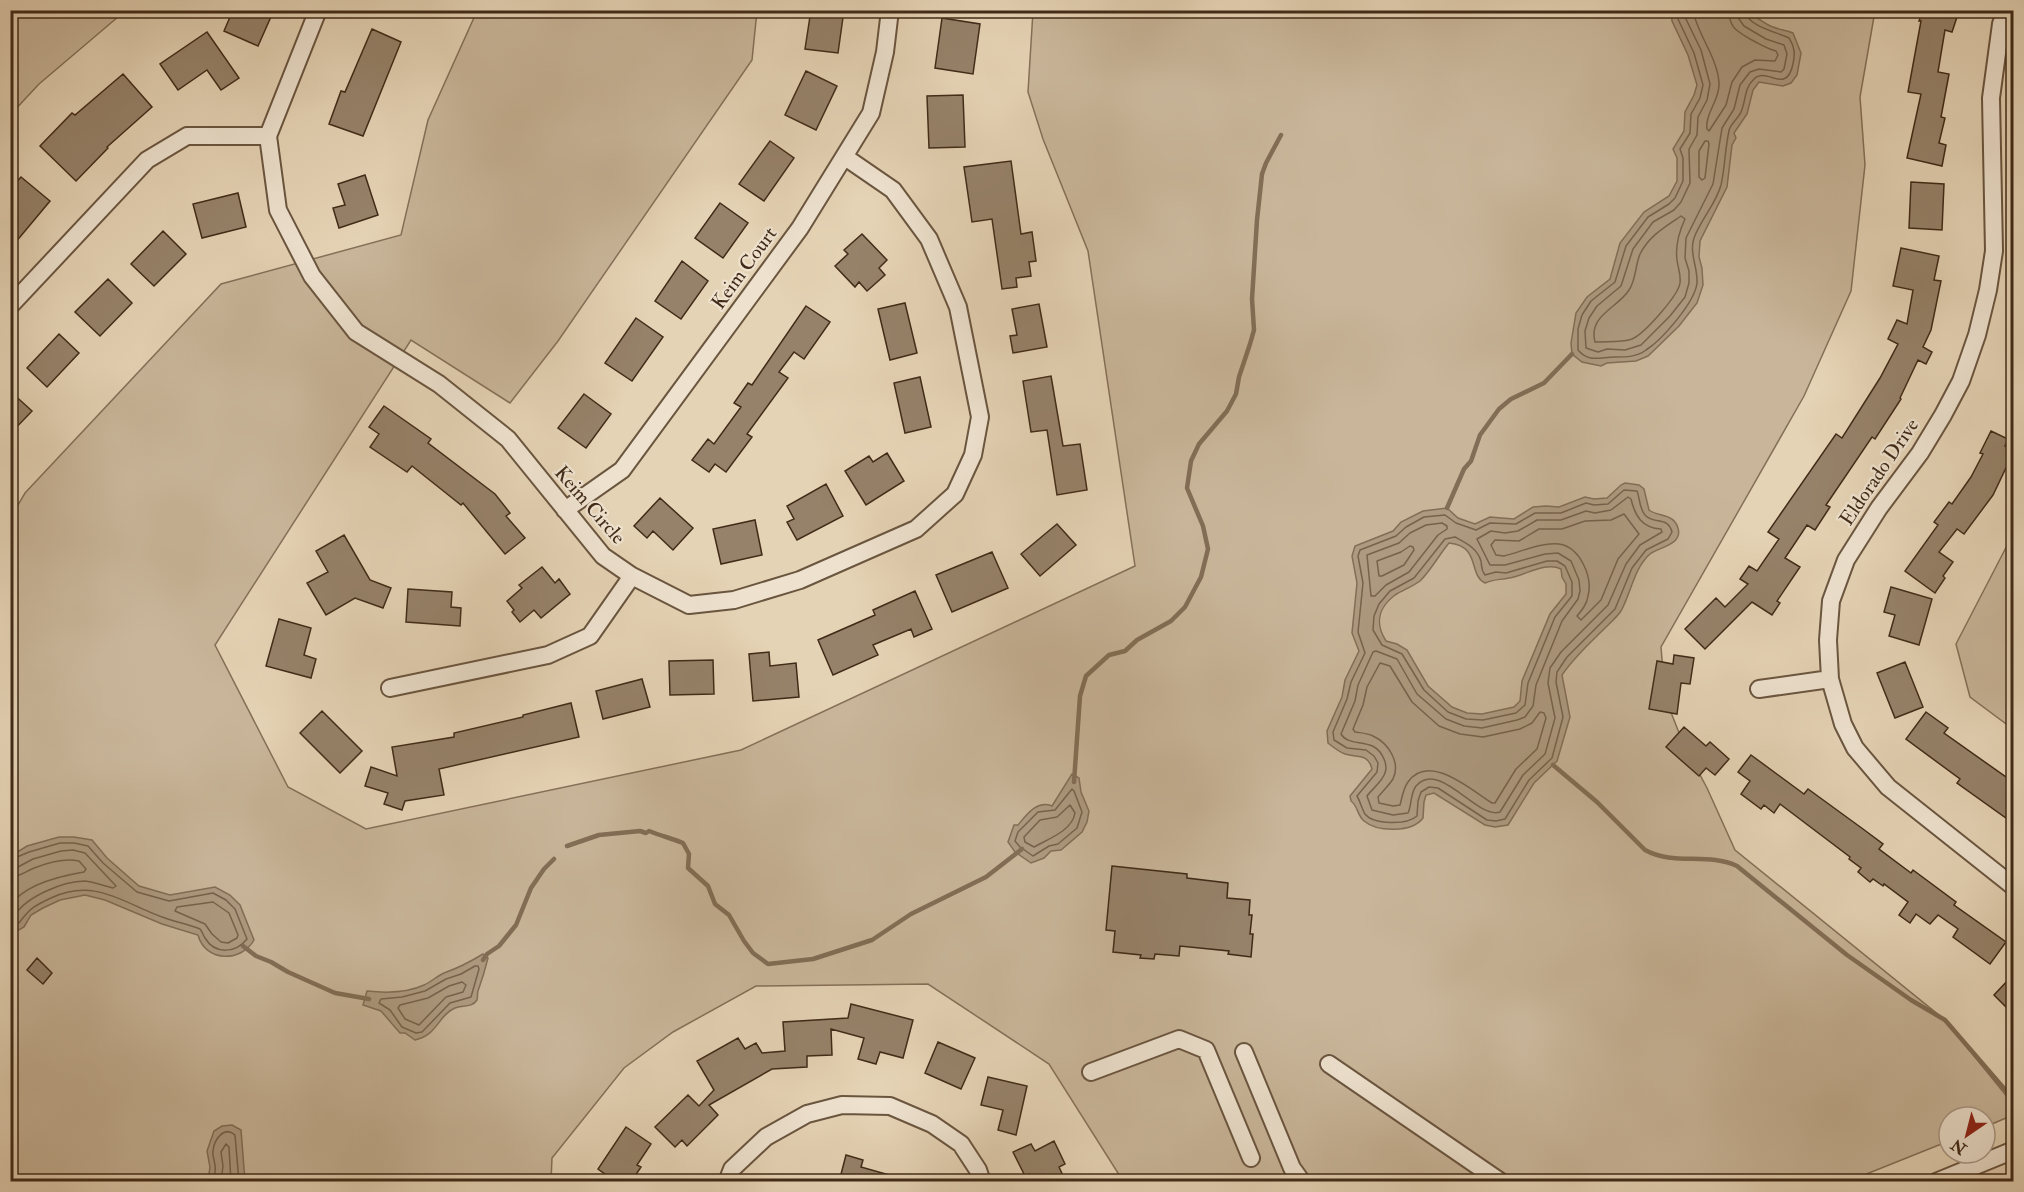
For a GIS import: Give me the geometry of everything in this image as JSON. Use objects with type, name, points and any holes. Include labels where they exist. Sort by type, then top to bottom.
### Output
[{"type":"street","name":"Keim Circle","points":[[318,10],[268,136],[278,210],[312,276],[356,332],[440,384],[508,439],[603,556],[632,576],[689,604],[734,600],[800,580],[916,529],[955,494],[973,455],[980,417],[958,307],[929,239],[893,190],[845,157]]},
{"type":"street","name":"Keim Court","points":[[565,510],[622,470],[800,228],[871,113],[885,52],[890,10]]},
{"type":"street","name":"Eldorado Drive","points":[[2007,10],[2001,24],[1991,98],[1994,251],[1988,290],[1977,335],[1961,381],[1943,415],[1920,453],[1879,508],[1846,560],[1831,601],[1828,640],[1830,679],[1843,724],[1855,748],[1888,787],[2013,887]]},
{"type":"street","points":[[10,306],[147,160],[187,136],[268,136]]},
{"type":"street","points":[[390,688],[548,655],[590,636],[632,576]]},
{"type":"street","points":[[1759,688],[1830,679]]},
{"type":"street","points":[[1091,1072],[1179,1039],[1206,1050],[1251,1158]]},
{"type":"street","points":[[1244,1052],[1292,1168],[1302,1182]]},
{"type":"street","points":[[1329,1064],[1501,1182]]},
{"type":"street","points":[[727,1182],[732,1169],[766,1137],[807,1114],[842,1104],[890,1106],[932,1124],[961,1144],[978,1170],[982,1182]]},
{"type":"street","points":[[1936,1182],[2013,1150]]},
{"type":"shaded area","points":[[11,10],[125,11],[39,84],[11,114]]},
{"type":"shaded area","points":[[477,11],[757,11],[752,60],[558,341],[510,403],[411,340],[215,645],[288,787],[366,829],[741,750],[1135,566],[1088,251],[1043,139],[1028,92],[1033,11],[1875,11],[1860,97],[1865,165],[1851,291],[1804,396],[1661,647],[1665,697],[1683,743],[1707,788],[1735,850],[1945,1020],[2013,1104],[2013,1115],[1997,1122],[1997,1105],[1937,1105],[1937,1146],[1849,1181],[1123,1181],[1049,1064],[928,984],[756,986],[673,1032],[624,1068],[552,1158],[551,1181],[11,1182],[11,517],[25,493],[221,284],[401,235],[428,120]]},
{"type":"shaded area","points":[[2013,534],[2013,729],[1970,697],[1956,644]]},
{"type":"water","points":[[1671,11],[1751,11],[1751,15],[1768,25],[1793,33],[1801,53],[1797,75],[1791,83],[1783,86],[1759,82],[1753,90],[1747,114],[1734,133],[1736,138],[1732,145],[1727,187],[1700,241],[1699,257],[1703,285],[1697,303],[1679,326],[1648,356],[1636,361],[1607,363],[1601,366],[1582,362],[1572,354],[1571,343],[1576,313],[1587,297],[1610,279],[1620,243],[1644,212],[1669,196],[1677,181],[1677,158],[1673,149],[1684,131],[1685,112],[1697,85],[1688,55],[1672,21]]},
{"type":"water","points":[[1625,483],[1639,485],[1644,489],[1649,510],[1673,520],[1679,534],[1674,542],[1650,554],[1640,566],[1621,611],[1577,656],[1562,675],[1570,717],[1557,761],[1534,783],[1508,825],[1495,827],[1485,825],[1434,793],[1426,795],[1423,818],[1411,826],[1385,829],[1364,821],[1350,796],[1372,769],[1370,764],[1365,758],[1345,754],[1334,748],[1328,743],[1327,731],[1342,697],[1345,680],[1359,651],[1352,633],[1357,583],[1352,556],[1355,546],[1393,531],[1401,522],[1423,511],[1447,508],[1458,518],[1475,524],[1490,517],[1514,519],[1533,507],[1559,507],[1585,497],[1607,498]],"holes":[[[1449,543],[1466,549],[1477,574],[1485,583],[1515,577],[1542,568],[1561,569],[1566,584],[1566,594],[1550,614],[1522,681],[1520,701],[1514,707],[1482,714],[1467,713],[1452,707],[1428,686],[1407,650],[1386,641],[1380,628],[1380,616],[1389,600],[1420,581]]]},
{"type":"water","points":[[1072,774],[1079,778],[1081,792],[1089,811],[1087,822],[1082,832],[1061,850],[1051,851],[1044,858],[1031,863],[1015,852],[1008,842],[1014,825],[1018,825],[1037,806],[1052,806]]},
{"type":"water","points":[[59,837],[92,840],[107,858],[139,886],[170,895],[215,887],[230,895],[240,905],[254,940],[241,953],[232,956],[215,955],[202,944],[198,935],[162,924],[105,900],[85,895],[60,900],[31,915],[24,927],[17,931],[11,929],[11,856],[27,846]]},
{"type":"water","points":[[483,954],[488,958],[477,1000],[467,1006],[449,1011],[429,1034],[423,1037],[415,1040],[405,1033],[400,1033],[381,1011],[363,1005],[367,991],[396,992],[417,988]]},
{"type":"water","points":[[232,1125],[241,1130],[245,1181],[208,1181],[210,1167],[207,1151],[214,1131],[222,1126]]},
{"type":"building","points":[[233,10],[274,10],[258,46],[224,31]]},
{"type":"building","points":[[811,10],[844,10],[838,53],[805,49]]},
{"type":"building","points":[[1923,10],[1946,10],[1958,14],[1952,32],[1945,30],[1938,72],[1949,74],[1941,117],[1945,118],[1939,143],[1946,145],[1942,166],[1907,158],[1921,94],[1908,92],[1921,21],[1919,21]]},
{"type":"building","points":[[942,18],[980,24],[973,74],[935,68]]},
{"type":"building","points":[[372,29],[401,42],[363,136],[329,124],[341,91],[345,92]]},
{"type":"building","points":[[207,32],[239,78],[221,90],[207,70],[178,90],[160,64]]},
{"type":"building","points":[[806,71],[837,86],[816,130],[785,115]]},
{"type":"building","points":[[123,74],[152,107],[107,147],[76,181],[40,146],[72,113],[75,115]]},
{"type":"building","points":[[963,95],[965,147],[929,148],[927,96]]},
{"type":"building","points":[[770,141],[794,158],[764,201],[739,184]]},
{"type":"building","points":[[1011,161],[1021,234],[1032,232],[1036,261],[1029,262],[1031,276],[1016,278],[1017,287],[1002,289],[992,219],[972,222],[964,167]]},
{"type":"building","points":[[365,175],[378,215],[339,228],[333,208],[345,205],[338,184]]},
{"type":"building","points":[[21,177],[50,201],[10,249],[10,189]]},
{"type":"building","points":[[1911,182],[1944,184],[1942,230],[1909,228]]},
{"type":"building","points":[[238,193],[246,227],[202,238],[193,204]]},
{"type":"building","points":[[720,203],[748,223],[723,258],[695,238]]},
{"type":"building","points":[[163,231],[186,254],[154,286],[131,264]]},
{"type":"building","points":[[862,234],[887,260],[879,268],[885,275],[867,291],[859,282],[855,287],[835,266],[848,254],[844,250]]},
{"type":"building","points":[[1901,248],[1939,256],[1934,280],[1941,281],[1931,330],[1923,347],[1932,352],[1926,364],[1918,360],[1901,399],[1875,439],[1872,437],[1826,505],[1830,507],[1815,530],[1807,525],[1785,558],[1800,567],[1777,601],[1780,603],[1772,615],[1752,602],[1705,649],[1685,629],[1716,598],[1725,607],[1748,584],[1740,579],[1749,566],[1757,571],[1779,539],[1768,532],[1836,434],[1842,438],[1880,378],[1898,344],[1888,339],[1897,320],[1907,324],[1913,290],[1893,286]]},
{"type":"building","points":[[682,261],[708,281],[681,319],[655,301]]},
{"type":"building","points":[[108,279],[132,303],[100,336],[75,312]]},
{"type":"building","points":[[905,303],[917,353],[890,360],[878,309]]},
{"type":"building","points":[[1039,304],[1047,347],[1013,353],[1010,336],[1017,335],[1012,309]]},
{"type":"building","points":[[806,306],[830,322],[804,359],[794,352],[779,372],[788,378],[747,434],[752,437],[726,472],[715,464],[709,472],[692,460],[708,439],[714,444],[741,407],[734,403],[748,383],[752,385]]},
{"type":"building","points":[[636,318],[663,337],[632,381],[605,363]]},
{"type":"building","points":[[59,334],[79,353],[47,387],[27,368]]},
{"type":"building","points":[[1051,376],[1063,446],[1080,444],[1087,490],[1057,495],[1047,430],[1031,432],[1023,381]]},
{"type":"building","points":[[920,377],[931,427],[905,433],[894,383]]},
{"type":"building","points":[[10,391],[32,411],[10,434]]},
{"type":"building","points":[[584,394],[611,414],[586,448],[558,428]]},
{"type":"building","points":[[384,406],[431,439],[428,443],[495,494],[510,513],[506,516],[525,538],[505,554],[463,503],[461,505],[412,466],[407,472],[370,447],[379,434],[369,427]]},
{"type":"building","points":[[1991,431],[2008,439],[2005,446],[2013,453],[1993,495],[1964,534],[1957,529],[1939,552],[1953,562],[1935,593],[1905,571],[1938,525],[1934,522],[1949,502],[1952,504],[1971,477],[1983,454],[1980,453]]},
{"type":"building","points":[[887,453],[904,481],[866,505],[845,471],[869,456],[873,462]]},
{"type":"building","points":[[826,484],[843,516],[797,540],[787,522],[794,519],[787,506]]},
{"type":"building","points":[[660,498],[693,528],[673,550],[653,531],[647,538],[634,526]]},
{"type":"building","points":[[755,520],[762,555],[721,564],[713,529]]},
{"type":"building","points":[[1057,524],[1076,545],[1040,576],[1021,554]]},
{"type":"building","points":[[344,535],[370,580],[391,588],[383,608],[355,598],[326,615],[307,583],[328,572],[316,551]]},
{"type":"building","points":[[992,552],[1008,588],[952,612],[936,575]]},
{"type":"building","points":[[542,567],[555,583],[559,579],[570,594],[541,618],[534,610],[520,622],[507,601],[522,588],[519,585]]},
{"type":"building","points":[[1891,587],[1932,599],[1919,645],[1889,636],[1895,615],[1884,612]]},
{"type":"building","points":[[408,589],[452,592],[451,607],[461,608],[460,626],[406,622]]},
{"type":"building","points":[[915,591],[932,629],[914,637],[911,629],[873,645],[878,655],[833,675],[818,640],[875,615],[873,610]]},
{"type":"building","points":[[279,619],[311,628],[304,655],[316,659],[311,678],[266,666]]},
{"type":"building","points":[[769,652],[770,666],[796,663],[799,697],[753,701],[749,654]]},
{"type":"building","points":[[1674,655],[1694,658],[1690,684],[1681,683],[1677,714],[1649,709],[1657,661],[1673,664]]},
{"type":"building","points":[[713,660],[714,694],[670,695],[669,661]]},
{"type":"building","points":[[1905,662],[1923,707],[1895,718],[1877,673]]},
{"type":"building","points":[[642,679],[650,707],[603,719],[596,691]]},
{"type":"building","points":[[571,703],[579,737],[439,769],[444,795],[405,801],[402,810],[384,804],[388,793],[365,786],[371,767],[397,776],[392,747],[454,737],[454,733]]},
{"type":"building","points":[[322,711],[362,751],[340,773],[300,733]]},
{"type":"building","points":[[1926,712],[1948,728],[1944,733],[2013,782],[2013,823],[1957,783],[1960,779],[1906,739]]},
{"type":"building","points":[[1684,727],[1706,746],[1710,742],[1729,759],[1715,775],[1706,768],[1699,776],[1666,747]]},
{"type":"building","points":[[1751,755],[1804,794],[1808,789],[1863,829],[1883,844],[1879,849],[1911,873],[1913,870],[1956,902],[1954,905],[2006,942],[1990,964],[1953,937],[1958,929],[1938,915],[1930,924],[1916,914],[1910,923],[1899,915],[1908,902],[1884,884],[1883,886],[1873,879],[1870,882],[1858,872],[1861,868],[1849,859],[1850,857],[1780,804],[1774,813],[1764,805],[1761,809],[1741,794],[1750,781],[1738,772]]},
{"type":"building","points":[[1112,866],[1187,874],[1187,878],[1228,883],[1227,898],[1250,900],[1249,915],[1252,915],[1250,934],[1253,934],[1251,957],[1228,954],[1229,951],[1180,946],[1179,956],[1155,954],[1154,959],[1113,952],[1115,931],[1106,930]]},
{"type":"building","points":[[37,958],[52,973],[43,984],[27,970]]},
{"type":"building","points":[[2013,975],[2013,1014],[1994,995]]},
{"type":"building","points":[[851,1004],[913,1020],[903,1058],[880,1052],[876,1064],[858,1059],[864,1038],[831,1029],[832,1055],[807,1056],[807,1067],[772,1069],[709,1105],[718,1115],[687,1146],[682,1140],[675,1147],[655,1127],[688,1095],[699,1106],[714,1090],[697,1061],[738,1038],[745,1049],[756,1043],[762,1053],[785,1051],[783,1022],[848,1018]]},
{"type":"building","points":[[938,1042],[975,1058],[961,1089],[925,1073]]},
{"type":"building","points":[[988,1077],[1027,1086],[1016,1135],[998,1130],[1003,1110],[981,1105]]},
{"type":"building","points":[[626,1127],[651,1144],[637,1165],[641,1167],[631,1182],[616,1182],[598,1169]]},
{"type":"building","points":[[1054,1141],[1065,1164],[1059,1167],[1066,1182],[1033,1182],[1029,1174],[1025,1176],[1013,1152],[1031,1144],[1035,1151]]},
{"type":"building","points":[[846,1155],[863,1160],[861,1167],[900,1178],[899,1182],[852,1182],[840,1178]]},
{"type":"waterway","points":[[1074,782],[1080,696],[1086,676],[1109,655],[1125,651],[1137,640],[1171,621],[1185,607],[1201,577],[1208,549],[1203,526],[1187,488],[1191,461],[1199,444],[1227,411],[1236,394],[1254,330],[1252,299],[1262,174],[1281,135]]},
{"type":"waterway","points":[[1447,508],[1464,469],[1471,461],[1480,435],[1499,409],[1511,399],[1544,383],[1572,354]]},
{"type":"waterway","points":[[1553,765],[1597,802],[1645,850],[1656,855],[1714,860],[1737,866],[1847,955],[1911,1000],[1945,1020],[2014,1100]]},
{"type":"waterway","points":[[567,846],[599,835],[640,831],[646,833],[649,831],[683,843],[689,854],[688,868],[708,886],[715,904],[729,915],[753,953],[768,964],[813,959],[872,940],[911,914],[986,877],[1022,849]]},
{"type":"waterway","points":[[483,960],[487,954],[499,946],[516,925],[531,888],[554,859]]},
{"type":"waterway","points":[[243,946],[256,956],[335,993],[369,999]]}]
